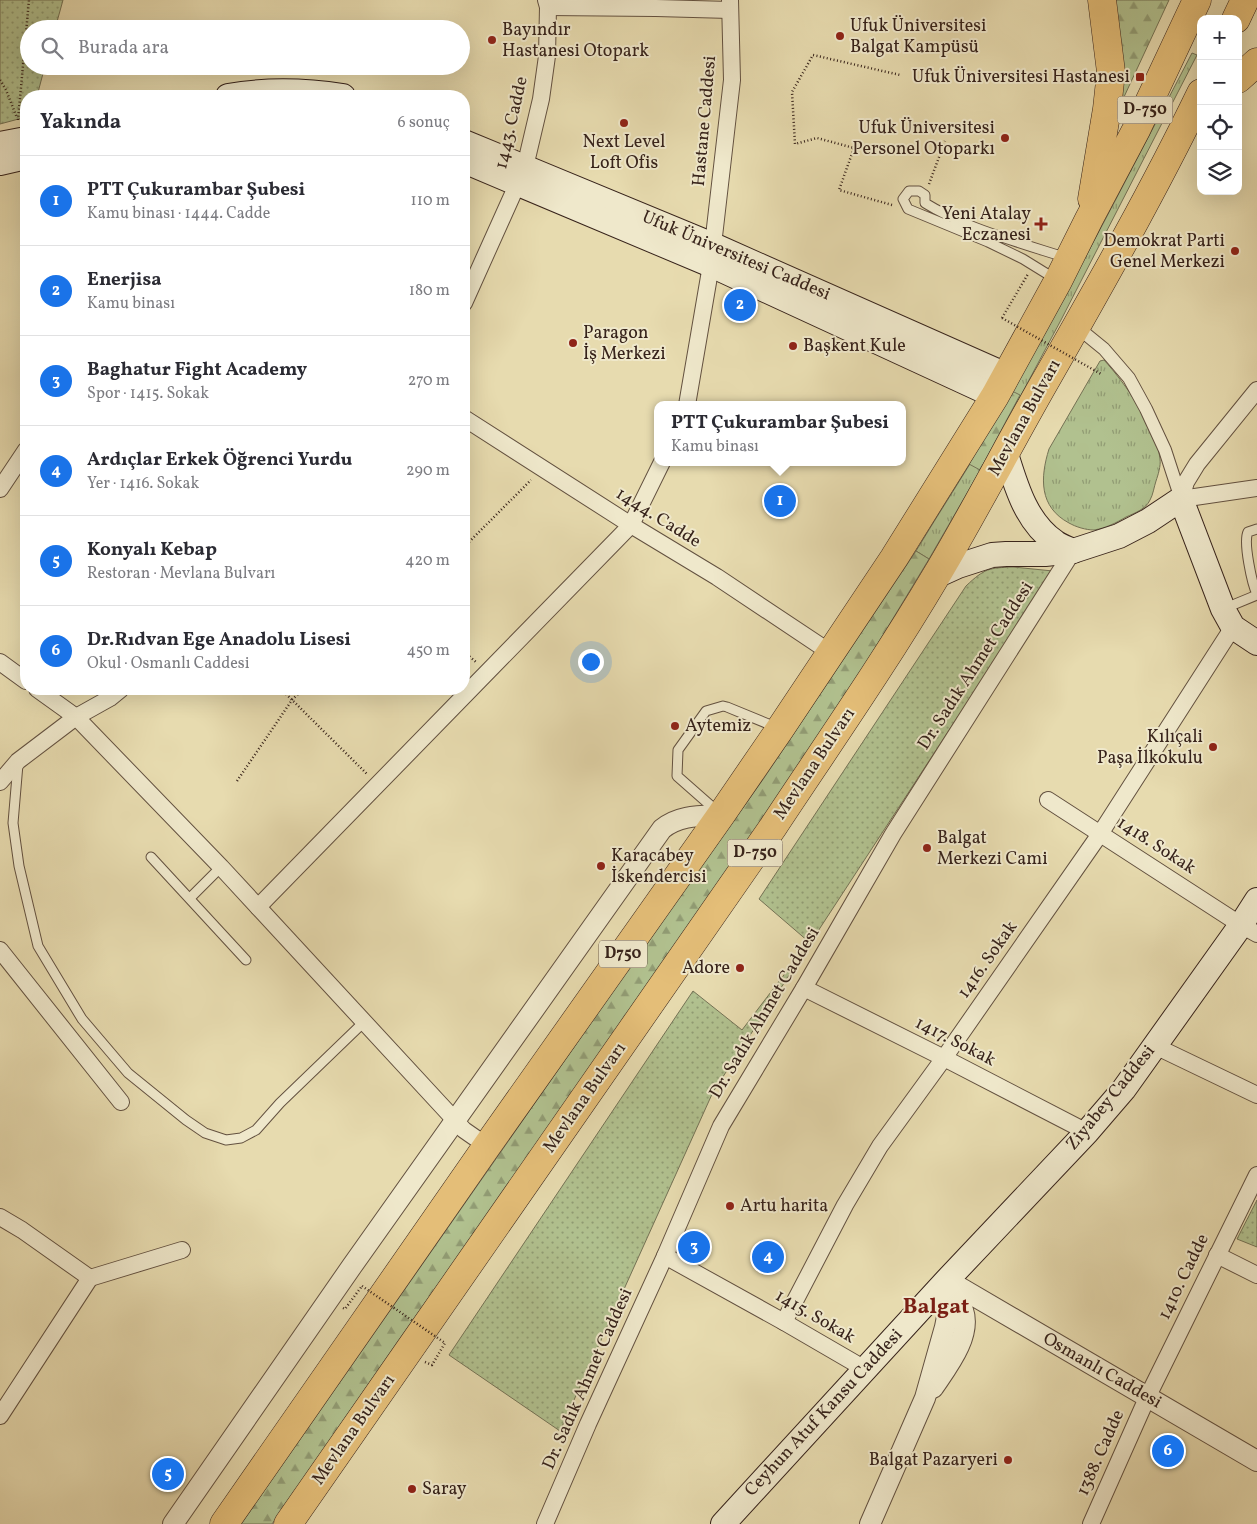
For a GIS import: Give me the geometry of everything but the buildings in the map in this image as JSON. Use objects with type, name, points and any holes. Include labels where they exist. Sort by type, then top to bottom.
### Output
[{"type":"highway","points":[[1089,219],[1107,109],[1110,72],[1102,0]]},
{"type":"highway","name":"D-750","points":[[1000,385],[1064,270],[1136,130],[1198,0]]},
{"type":"highway","points":[[1238,15],[1246,0]]},
{"type":"highway","points":[[1242,75],[1257,62]]},
{"type":"highway","name":"Mevlana Bulvarı","points":[[288,1524],[773,827],[850,711],[936,576],[1006,454],[1172,152],[1197,101]]},
{"type":"highway","points":[[1172,152],[1197,124]]},
{"type":"highway","name":"D750","points":[[224,1524],[780,730],[894,558],[1000,385]]},
{"type":"main road","points":[[0,144],[20,139]]},
{"type":"main road","name":"Ufuk Üniversitesi Caddesi","points":[[470,145],[522,175],[712,255],[1000,385]]},
{"type":"main road","points":[[0,163],[20,158]]},
{"type":"main road","name":"Ufuk Üniversitesi Caddesi","points":[[470,162],[522,175]]},
{"type":"main road","points":[[1006,454],[1023,504],[1032,518],[1042,531],[1056,543],[1073,551]]},
{"type":"main road","points":[[936,576],[958,566],[992,555],[1045,554],[1073,551],[1119,536],[1148,522],[1181,498],[1228,618],[1257,643]]},
{"type":"main road","name":"Ziyabey Caddesi","points":[[946,1280],[1087,1132],[1124,1088],[1155,1046],[1249,930],[1257,900]]},
{"type":"main road","name":"Ceyhun Atuf Kansu Caddesi","points":[[727,1523],[946,1280]]},
{"type":"street","points":[[547,4],[730,5]]},
{"type":"street","name":"1443. Cadde","points":[[470,290],[522,175],[541,99],[547,56],[547,4]]},
{"type":"street","name":"Hastane Caddesi","points":[[688,401],[712,255],[732,80],[730,5]]},
{"type":"street","points":[[1077,327],[1104,350],[1129,378],[1165,450],[1181,498]]},
{"type":"street","points":[[1181,498],[1186,482],[1197,464],[1257,390]]},
{"type":"street","name":"1444. Cadde","points":[[470,422],[631,525],[717,577],[831,653]]},
{"type":"street","points":[[0,489],[20,459]]},
{"type":"street","points":[[470,690],[631,525],[660,466]]},
{"type":"street","points":[[1181,498],[1257,488]]},
{"type":"street","name":"Dr. Sadık Ahmet Caddesi","points":[[545,1524],[721,1126],[893,834],[1073,551]]},
{"type":"street","name":"1416. Sokak","points":[[784,1322],[845,1205],[880,1146],[944,1058],[1100,834],[1228,618]]},
{"type":"street","points":[[0,662],[20,677]]},
{"type":"street","points":[[45,695],[76,717],[258,907],[464,1130],[487,1146]]},
{"type":"street","points":[[0,782],[18,761],[76,717],[114,695]]},
{"type":"street","points":[[258,907],[466,695]]},
{"type":"street","name":"1418. Sokak","points":[[1048,800],[1249,930]]},
{"type":"street","points":[[173,1524],[352,1266],[662,829],[669,823],[687,817],[721,815]]},
{"type":"street","points":[[0,950],[121,1102]]},
{"type":"street","name":"1417. Sokak","points":[[804,988],[1087,1132]]},
{"type":"street","points":[[1155,1046],[1257,1095]]},
{"type":"street","name":"1410. Cadde","points":[[1148,1398],[1257,1175]]},
{"type":"street","points":[[0,1217],[22,1230],[90,1278]]},
{"type":"street","points":[[0,1416],[90,1278],[182,1250]]},
{"type":"street","points":[[1217,1255],[1257,1275]]},
{"type":"street","name":"1415. Sokak","points":[[665,1256],[865,1369]]},
{"type":"street","points":[[873,1523],[925,1398],[959,1348],[964,1326],[964,1311],[946,1280]]},
{"type":"street","name":"Osmanlı Caddesi","points":[[946,1280],[1257,1461]]},
{"type":"street","name":"1388. Cadde","points":[[1091,1524],[1148,1398]]},
{"type":"lane","points":[[909,191],[920,191],[925,194],[925,203],[936,210],[1001,237],[1064,270],[1033,266],[988,242],[908,209],[903,199],[909,191]]},
{"type":"lane","points":[[1228,618],[1257,594],[1253,585],[1246,540],[1248,532],[1257,528]]},
{"type":"lane","points":[[721,815],[677,776],[678,750],[706,711],[723,706],[780,730]]},
{"type":"lane","points":[[18,761],[13,823],[19,866],[38,946],[82,1019],[128,1073],[186,1120],[206,1134],[226,1140],[241,1138],[256,1130],[280,1103],[364,1022]]},
{"type":"lane","points":[[151,857],[246,960]]},
{"type":"lane","points":[[190,898],[221,868]]},
{"type":"path","points":[[27,20],[29,0]]},
{"type":"path","points":[[900,75],[813,55],[792,92],[795,144],[817,138],[854,148],[840,190],[908,209]]},
{"type":"path","points":[[21,90],[22,75]]},
{"type":"path","points":[[0,80],[18,120],[20,98]]},
{"type":"path","points":[[925,194],[945,140]]},
{"type":"path","points":[[1033,266],[1002,318],[1101,374]]},
{"type":"path","points":[[470,541],[542,468]]},
{"type":"path","points":[[470,656],[474,659]]},
{"type":"path","points":[[287,695],[378,785]]},
{"type":"path","points":[[236,781],[297,695]]},
{"type":"path","points":[[346,1309],[362,1286],[445,1342],[432,1365]]},
{"type":"green space","points":[[0,0],[63,0],[57,20],[20,20],[20,75],[43,75],[39,90],[20,90],[20,119],[0,124]]},
{"type":"green space","points":[[1114,0],[1169,0],[1117,112]]},
{"type":"green space","points":[[1192,53],[1197,55],[1061,320],[989,455],[929,559],[916,551],[1016,385],[1093,243]]},
{"type":"green space","points":[[1104,360],[1139,406],[1158,447],[1160,465],[1152,496],[1146,506],[1111,525],[1091,530],[1069,523],[1052,509],[1044,491],[1043,481],[1049,449],[1100,361]]},
{"type":"green space","points":[[1012,391],[1020,395],[980,470],[969,464]]},
{"type":"green space","points":[[916,551],[929,559],[863,668],[765,817],[272,1524],[241,1524],[764,778]]},
{"type":"green space","points":[[1013,567],[1053,571],[713,1092],[560,1431],[449,1355],[693,991],[742,1030],[809,942],[759,899],[966,586],[983,572]]},
{"type":"green space","points":[[1257,1200],[1257,1247],[1237,1239]]},
{"type":"place","name":"Ufuk Üniversitesi Balgat Kampüsü","points":[[840,36]]},
{"type":"place","name":"Bayındır Hastanesi Otopark","points":[[492,40]]},
{"type":"place","name":"Ufuk Üniversitesi Hastanesi","points":[[1140,77]]},
{"type":"place","name":"Next Level Loft Ofis","points":[[624,123]]},
{"type":"place","name":"Ufuk Üniversitesi Personel Otoparkı","points":[[1005,138]]},
{"type":"place","name":"Yeni Atalay Eczanesi","points":[[1041,224]]},
{"type":"place","name":"Demokrat Parti Genel Merkezi","points":[[1235,251]]},
{"type":"place","name":"Enerjisa","points":[[740,305]]},
{"type":"place","name":"Paragon İş Merkezi","points":[[573,343]]},
{"type":"place","name":"Başkent Kule","points":[[793,346]]},
{"type":"place","name":"PTT Çukurambar Şubesi","points":[[780,501]]},
{"type":"place","name":"Aytemiz","points":[[675,726]]},
{"type":"place","name":"Kılıçali Paşa İlkokulu","points":[[1213,747]]},
{"type":"place","name":"Balgat Merkezi Cami","points":[[927,848]]},
{"type":"place","name":"Karacabey İskendercisi","points":[[601,866]]},
{"type":"place","name":"Adore","points":[[740,968]]},
{"type":"place","name":"Artu harita","points":[[730,1206]]},
{"type":"place","name":"Baghatur Fight Academy","points":[[694,1247]]},
{"type":"place","name":"Ardıçlar Erkek Öğrenci Yurdu","points":[[768,1257]]},
{"type":"place","name":"Dr.Rıdvan Ege Anadolu Lisesi","points":[[1168,1451]]},
{"type":"place","name":"Balgat Pazaryeri","points":[[1008,1460]]},
{"type":"place","name":"Konyalı Kebap","points":[[168,1474]]},
{"type":"place","name":"Saray","points":[[412,1489]]},
{"type":"district","name":"Balgat","points":[[936,1307]]}]
